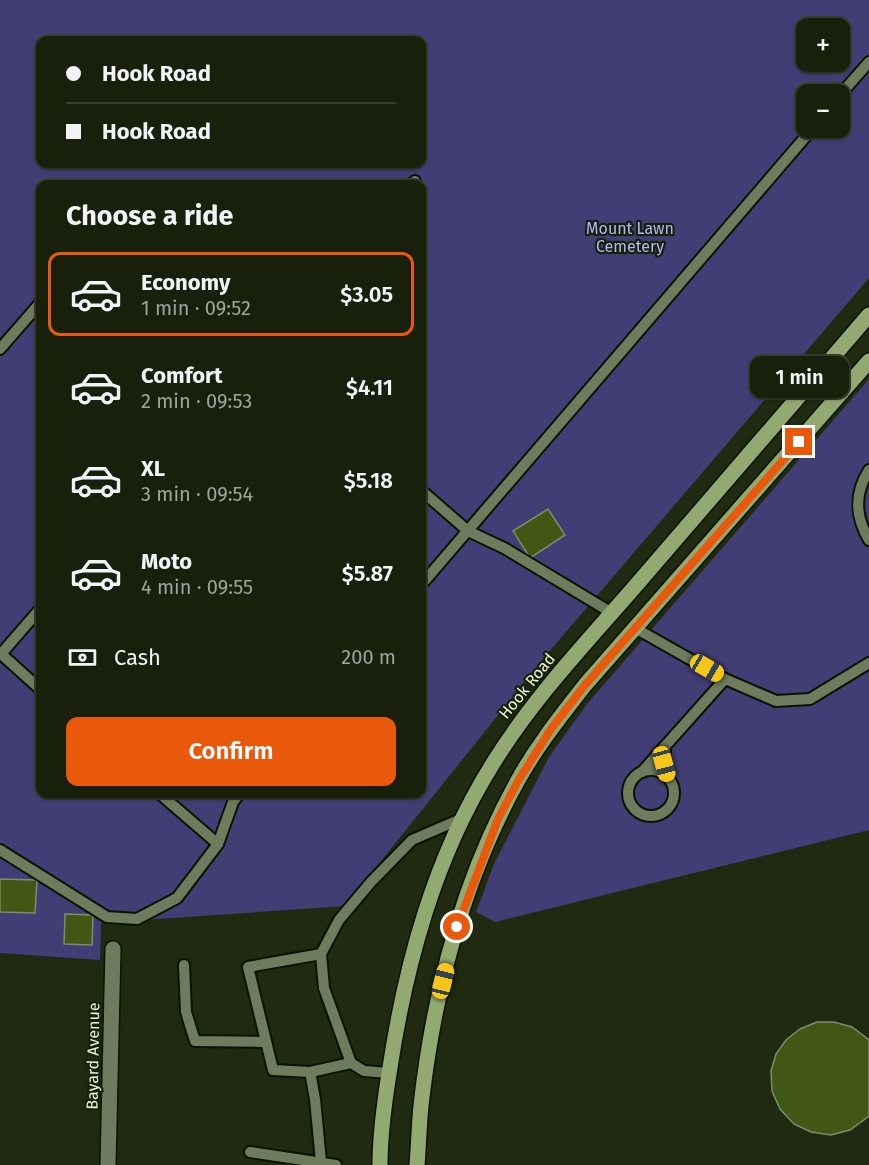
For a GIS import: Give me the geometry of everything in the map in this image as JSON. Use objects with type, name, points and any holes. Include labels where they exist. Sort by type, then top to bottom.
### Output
[{"type":"main road","name":"Hook Road","points":[[380,1165],[383,1110],[396,1027],[414,948],[430,897],[463,818],[491,766],[544,692],[869,315]]},
{"type":"main road","points":[[417,1165],[421,1099],[434,1021],[457,927],[498,819],[518,781],[551,729],[585,685],[869,361]]},
{"type":"street","name":"Bayard Avenue","points":[[108,1165],[113,949]]},
{"type":"lane","points":[[850,84],[869,62]]},
{"type":"lane","points":[[426,579],[804,138]]},
{"type":"lane","points":[[0,349],[36,308]]},
{"type":"lane","points":[[869,470],[862,485],[857,512],[860,525],[869,540]]},
{"type":"lane","points":[[426,494],[468,531],[504,548],[612,613]]},
{"type":"lane","points":[[36,613],[0,653],[36,685]]},
{"type":"lane","points":[[635,628],[724,679],[776,701],[810,699],[869,663]]},
{"type":"lane","points":[[665,746],[664,764],[673,786],[673,802],[663,814],[647,817],[634,810],[628,796],[631,782],[724,679]]},
{"type":"lane","points":[[642,772],[657,770],[667,776]]},
{"type":"lane","points":[[165,798],[218,844]]},
{"type":"lane","points":[[0,850],[107,917],[137,919],[177,898],[218,844],[236,798]]},
{"type":"lane","points":[[389,1073],[364,1071],[351,1063],[324,988],[321,954],[339,920],[371,882],[412,840],[463,818]]},
{"type":"lane","points":[[321,954],[248,967],[273,1070],[310,1072],[351,1063]]},
{"type":"lane","points":[[184,965],[186,1012],[195,1041],[266,1042]]},
{"type":"lane","points":[[310,1072],[321,1162]]},
{"type":"lane","points":[[250,1152],[336,1165]]},
{"type":"green space","name":"Mount Lawn Cemetery","points":[[0,0],[869,0],[869,278],[547,654],[345,906],[101,923],[100,960],[0,953]]},
{"type":"green space","points":[[869,379],[869,830],[495,922],[476,912],[494,864],[549,757],[587,704]]},
{"type":"building","points":[[548,509],[565,535],[530,558],[513,531]]},
{"type":"building","points":[[0,879],[37,880],[35,913],[0,912]]},
{"type":"building","points":[[65,914],[93,915],[92,945],[64,944]]},
{"type":"building","points":[[817,1022],[834,1022],[852,1027],[869,1040],[869,1116],[850,1130],[831,1135],[811,1132],[794,1124],[780,1109],[772,1091],[771,1071],[776,1054],[786,1040],[800,1029]]},
{"type":"route","points":[[457,927],[498,819],[518,781],[551,729],[585,685],[799,442]]}]
